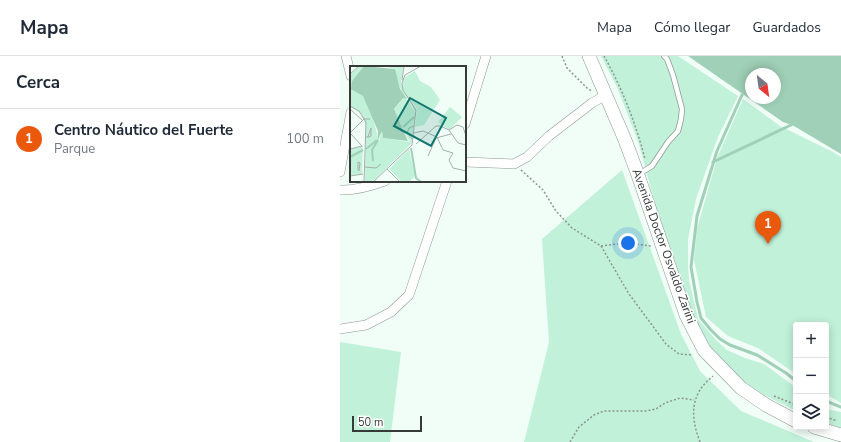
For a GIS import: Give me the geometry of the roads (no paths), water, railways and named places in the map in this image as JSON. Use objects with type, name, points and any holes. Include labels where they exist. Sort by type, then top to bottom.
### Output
[{"type":"main road","name":"Avenida Doctor Osvaldo Zarini","points":[[589,56],[625,140],[643,172],[663,247],[686,315],[704,350],[741,388],[766,405],[793,419]]},
{"type":"main road","points":[[824,430],[841,435]]},
{"type":"street","points":[[346,56],[350,72]]},
{"type":"street","points":[[466,121],[486,56]]},
{"type":"street","points":[[466,162],[514,164],[528,157],[549,136],[592,103],[606,95]]},
{"type":"street","points":[[340,172],[350,117]]},
{"type":"street","points":[[340,190],[372,186],[382,182]]},
{"type":"street","points":[[340,329],[366,325],[391,312],[409,295],[447,182]]},
{"type":"lane","points":[[643,172],[652,166],[668,142],[678,131],[681,119],[682,109],[673,74],[664,56]]},
{"type":"waterway","points":[[742,95],[717,151],[697,216],[691,267],[697,302],[701,318],[720,339],[730,345],[757,355],[793,379]]},
{"type":"waterway","points":[[713,162],[791,125]]},
{"type":"waterway","points":[[829,402],[841,407]]},
{"type":"place","name":"Centro Náutico del Fuerte","points":[[768,244]]}]
